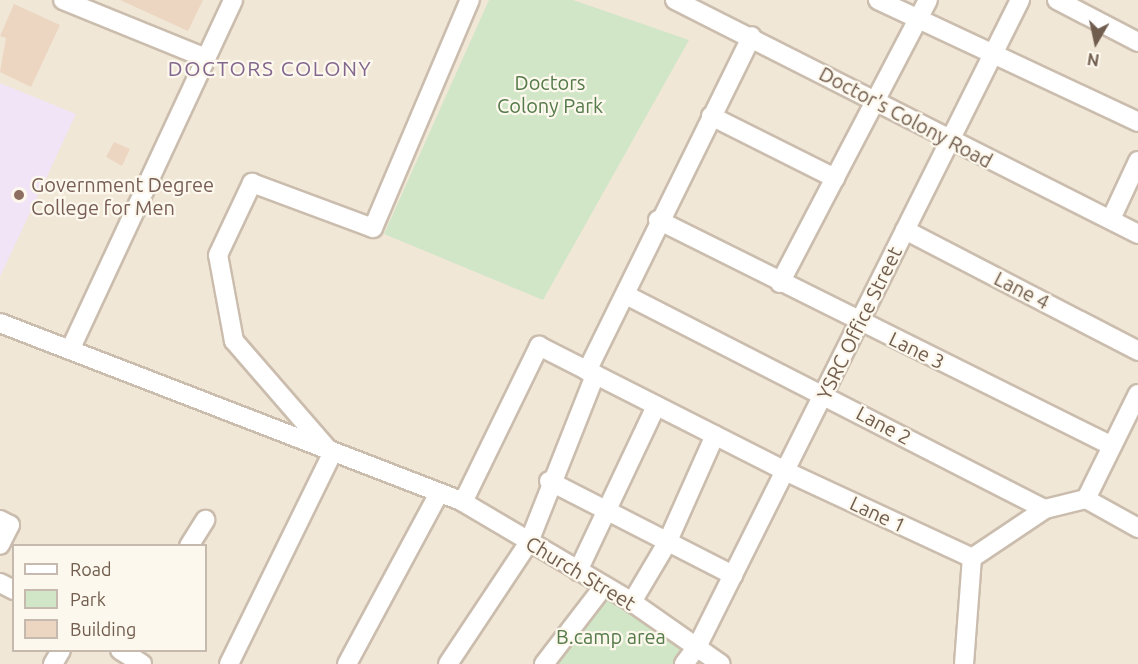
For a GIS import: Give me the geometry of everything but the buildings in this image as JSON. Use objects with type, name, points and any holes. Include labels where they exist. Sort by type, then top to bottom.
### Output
[{"type":"street","points":[[63,0],[206,58]]},
{"type":"street","points":[[70,350],[233,0]]},
{"type":"street","points":[[229,664],[332,454],[234,341],[218,255],[252,183],[373,228],[470,0]]},
{"type":"street","name":"Doctor's Colony Road","points":[[675,0],[752,36],[876,100],[949,142],[1138,234]]},
{"type":"street","points":[[878,0],[1138,122]]},
{"type":"street","points":[[780,283],[928,0]]},
{"type":"street","name":"YSRC Office Street","points":[[684,664],[697,647],[733,576],[1020,0]]},
{"type":"street","points":[[1057,0],[1138,42]]},
{"type":"street","points":[[448,664],[529,542],[549,481],[591,373],[658,220],[752,36]]},
{"type":"street","points":[[711,116],[835,178]]},
{"type":"street","points":[[1111,219],[1138,161]]},
{"type":"street","name":"Lane 3","points":[[658,220],[1112,447]]},
{"type":"street","name":"Lane 4","points":[[905,230],[1138,351]]},
{"type":"street","name":"Lane 2","points":[[626,295],[824,394],[1045,509]]},
{"type":"street","name":"Church Street","points":[[0,323],[438,495],[463,502],[632,603],[721,664]]},
{"type":"street","name":"Lane 1","points":[[463,502],[539,346],[785,471],[972,558]]},
{"type":"street","points":[[1086,500],[1138,394]]},
{"type":"street","points":[[578,571],[609,510],[656,406]]},
{"type":"street","points":[[632,603],[667,543],[715,435]]},
{"type":"street","points":[[549,481],[733,576]]},
{"type":"street","points":[[347,664],[438,495]]},
{"type":"street","points":[[964,664],[972,558],[1045,509],[1086,500],[1138,528]]},
{"type":"street","points":[[0,520],[10,525],[0,545]]},
{"type":"street","points":[[190,544],[205,520]]},
{"type":"street","points":[[544,664],[603,586]]},
{"type":"street","points":[[124,652],[142,664]]},
{"type":"shaded area","points":[[0,0],[1138,0],[1138,664],[0,664]]},
{"type":"shaded area","name":"Government Degree College for Men","points":[[0,83],[76,114],[0,277]]},
{"type":"green space","name":"Doctors Colony Park","points":[[489,0],[573,0],[689,40],[543,300],[384,234]]},
{"type":"green space","name":"B.camp area","points":[[604,596],[701,664],[555,664]]},
{"type":"place","name":"Government Degree College for Men","points":[[19,195]]},
{"type":"district","name":"DOCTORS COLONY","points":[[270,68]]}]
